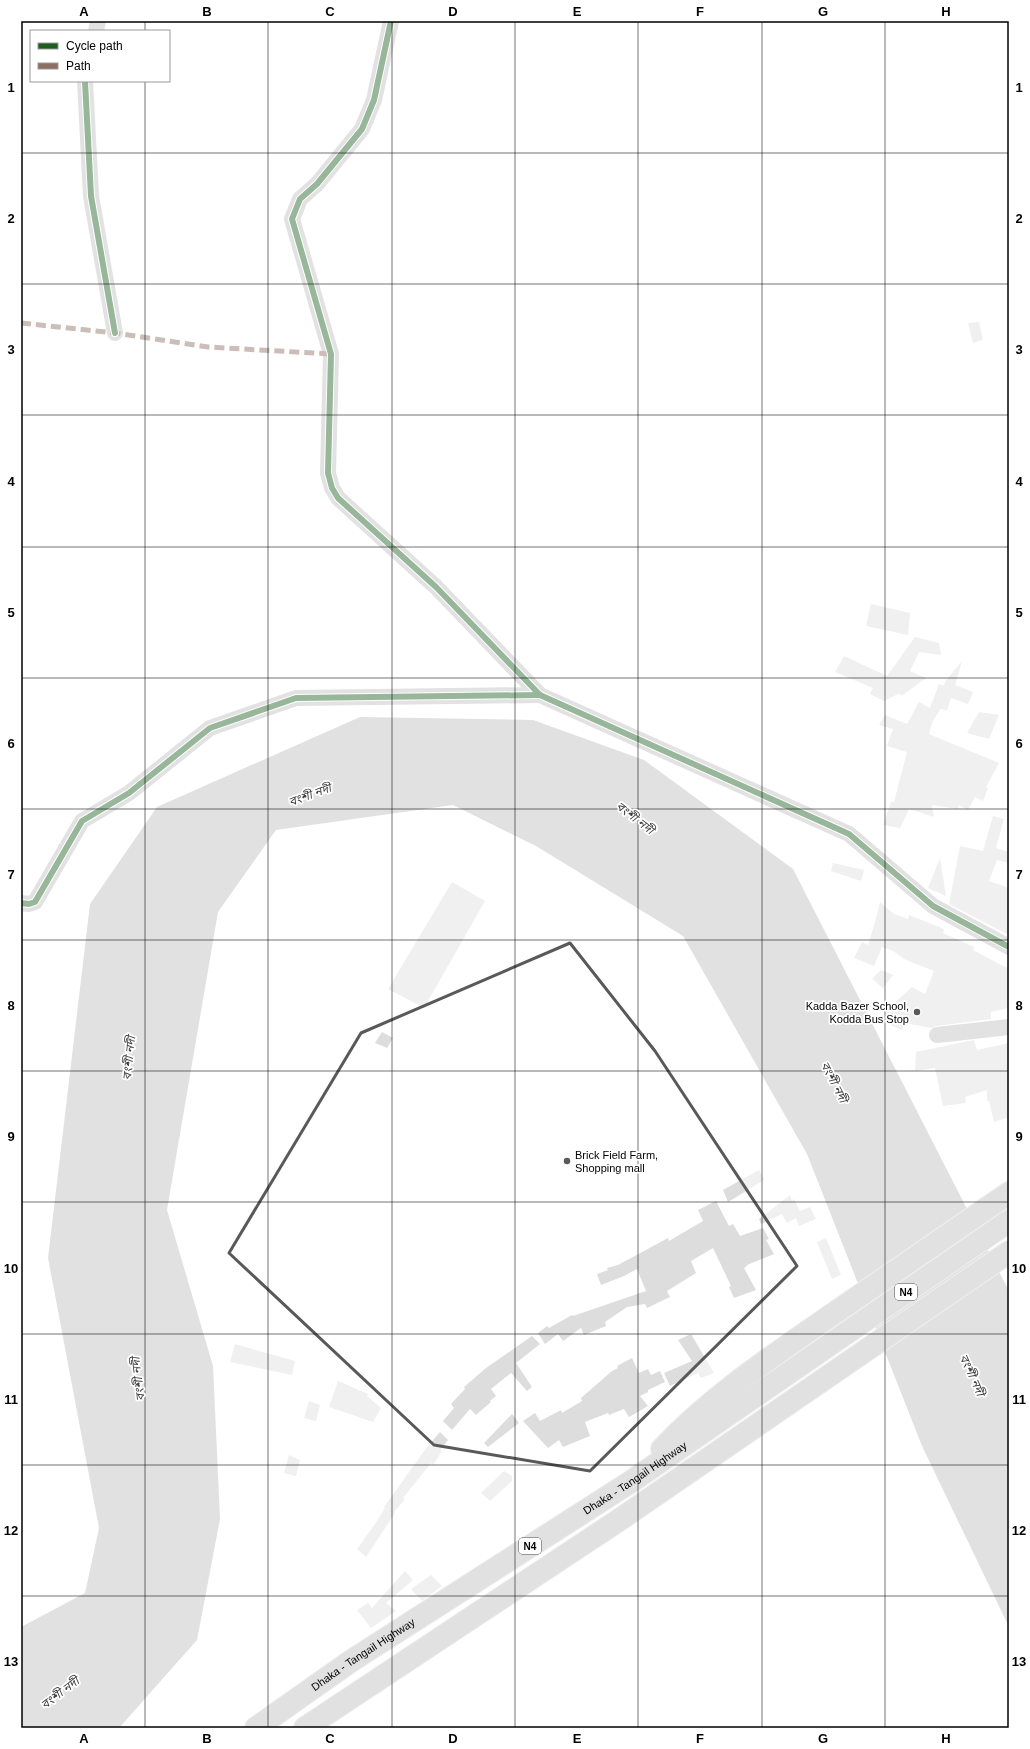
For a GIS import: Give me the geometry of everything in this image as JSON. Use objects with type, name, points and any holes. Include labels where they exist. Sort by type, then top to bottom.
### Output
[{"type":"highway","points":[[632,1480],[691,1419],[721,1394],[793,1342],[1009,1193]]},
{"type":"highway","name":"Dhaka - Tangail Highway","points":[[256,1728],[351,1661],[632,1480],[803,1364],[1009,1221]]},
{"type":"highway","name":"N4","points":[[306,1728],[622,1518],[1009,1252]]},
{"type":"street","points":[[392,21],[374,100],[362,130],[317,184],[300,199],[292,219],[331,354],[328,473],[332,488],[338,498],[436,588],[540,696],[848,834],[933,906],[1009,947]]},
{"type":"street","points":[[85,82],[91,196],[115,333]]},
{"type":"street","points":[[21,903],[29,904],[35,902],[82,821],[129,793],[210,728],[296,698],[540,696]]},
{"type":"street","points":[[938,1035],[1009,1027]]},
{"type":"highlighted area","points":[[570,943],[655,1051],[797,1266],[590,1471],[434,1445],[229,1253],[361,1033]]},
{"type":"water","name":"বংশী নদী","points":[[360,717],[533,720],[644,760],[793,869],[1009,1291],[1009,1627],[922,1446],[807,1154],[683,936],[536,846],[453,805],[276,830],[218,912],[167,1210],[213,1366],[220,1519],[197,1640],[119,1728],[21,1728],[21,1627],[85,1593],[99,1528],[48,1258],[90,904],[157,807]]},
{"type":"building","points":[[979,322],[983,340],[973,343],[968,323]]},
{"type":"building","points":[[871,604],[910,613],[908,635],[866,626]]},
{"type":"building","points":[[915,637],[939,643],[941,655],[919,652],[910,671],[926,678],[903,695],[898,694],[884,701],[870,694],[873,688],[835,672],[844,656],[887,676]]},
{"type":"building","points":[[962,661],[955,685],[973,692],[968,704],[951,698],[947,710],[940,709],[932,723],[929,734],[999,763],[986,787],[988,788],[983,801],[975,797],[968,810],[959,805],[958,809],[932,805],[934,817],[909,809],[900,828],[883,825],[891,802],[894,802],[907,752],[887,746],[893,729],[879,725],[885,715],[907,724],[919,702],[930,708],[939,684],[944,686],[945,682]]},
{"type":"building","points":[[979,712],[999,715],[989,739],[967,733]]},
{"type":"building","points":[[993,816],[1004,819],[996,848],[1009,852],[1009,863],[997,860],[989,881],[1009,888],[1009,935],[949,904],[960,846],[983,851]]},
{"type":"building","points":[[940,858],[946,896],[928,888]]},
{"type":"building","points":[[833,863],[864,870],[861,881],[831,871]]},
{"type":"building","points":[[452,882],[485,901],[424,1008],[388,989]]},
{"type":"building","points":[[880,902],[894,914],[908,919],[909,915],[944,929],[943,933],[974,947],[973,950],[1009,968],[1009,1008],[991,1012],[991,1019],[936,1026],[931,1028],[905,1023],[902,1030],[883,1022],[890,1007],[912,987],[925,994],[934,971],[906,960],[893,951],[882,947],[874,966],[854,958],[862,942],[868,945]]},
{"type":"building","points":[[881,970],[893,975],[883,988],[872,979]]},
{"type":"building","points":[[382,1032],[393,1038],[387,1048],[375,1043]]},
{"type":"building","points":[[974,1040],[977,1050],[1009,1043],[1009,1117],[994,1122],[989,1101],[987,1101],[987,1090],[965,1097],[966,1103],[943,1106],[935,1068],[915,1071],[916,1052]]},
{"type":"building","points":[[759,1170],[764,1180],[728,1202],[723,1190]]},
{"type":"building","points":[[790,1195],[792,1201],[794,1199],[800,1211],[810,1207],[816,1219],[799,1226],[796,1218],[787,1223],[782,1214],[761,1224],[759,1219]]},
{"type":"building","points":[[716,1201],[729,1226],[733,1224],[740,1236],[763,1228],[769,1239],[766,1240],[774,1254],[747,1265],[744,1268],[756,1290],[734,1298],[729,1287],[731,1286],[713,1248],[691,1261],[696,1273],[667,1291],[670,1297],[647,1308],[645,1304],[627,1307],[605,1322],[606,1326],[584,1335],[581,1328],[563,1341],[558,1334],[545,1344],[538,1333],[547,1326],[549,1328],[572,1315],[573,1316],[646,1291],[637,1269],[601,1285],[597,1274],[608,1270],[607,1268],[618,1265],[668,1238],[669,1241],[703,1221],[698,1210]]},
{"type":"building","points":[[826,1238],[841,1275],[832,1279],[817,1242]]},
{"type":"building","points":[[691,1334],[714,1373],[701,1378],[698,1373],[670,1386],[664,1373],[692,1361],[678,1340]]},
{"type":"building","points":[[532,1336],[540,1344],[516,1363],[532,1387],[527,1391],[511,1373],[491,1389],[496,1396],[490,1401],[491,1402],[476,1415],[470,1409],[452,1430],[443,1421],[454,1408],[451,1404],[465,1389],[464,1387],[486,1368]]},
{"type":"building","points":[[235,1344],[295,1361],[292,1375],[230,1362]]},
{"type":"building","points":[[632,1358],[639,1373],[648,1369],[651,1375],[660,1371],[665,1382],[648,1390],[648,1392],[640,1396],[648,1406],[636,1413],[629,1417],[624,1409],[609,1415],[608,1413],[585,1422],[590,1436],[563,1447],[559,1440],[548,1448],[523,1421],[535,1413],[540,1421],[561,1410],[562,1413],[582,1401],[581,1398],[612,1371],[618,1368],[617,1366]]},
{"type":"building","points":[[338,1381],[368,1394],[367,1396],[381,1408],[373,1422],[329,1407]]},
{"type":"building","points":[[309,1401],[320,1405],[316,1421],[304,1418]]},
{"type":"building","points":[[512,1414],[519,1423],[488,1447],[484,1443]]},
{"type":"building","points":[[440,1432],[448,1440],[440,1450],[442,1451],[433,1465],[431,1463],[403,1498],[405,1499],[394,1512],[395,1513],[366,1557],[357,1549],[375,1524],[385,1508],[384,1507],[427,1447]]},
{"type":"building","points":[[289,1455],[300,1460],[296,1476],[284,1473]]},
{"type":"building","points":[[504,1471],[512,1476],[512,1481],[490,1501],[481,1493]]},
{"type":"building","points":[[405,1571],[413,1580],[386,1603],[396,1611],[371,1628],[357,1610],[368,1603],[372,1608]]},
{"type":"building","points":[[431,1575],[442,1586],[422,1601],[411,1589]]},
{"type":"marked path","points":[[21,323],[115,333],[208,347],[331,354]]},
{"type":"cycle path","points":[[391,21],[374,100],[362,129],[317,184],[300,199],[292,219],[331,354],[328,473],[332,488],[338,498],[436,587],[540,695],[849,834],[933,906],[1009,947]]},
{"type":"cycle path","points":[[85,82],[91,196],[115,333]]},
{"type":"cycle path","points":[[21,903],[29,904],[35,902],[82,821],[129,793],[210,728],[296,698],[540,695]]},
{"type":"place","name":"Kadda Bazer School, Kodda Bus Stop","points":[[917,1012]]},
{"type":"place","name":"Brick Field Farm, Shopping mall","points":[[567,1161]]}]
